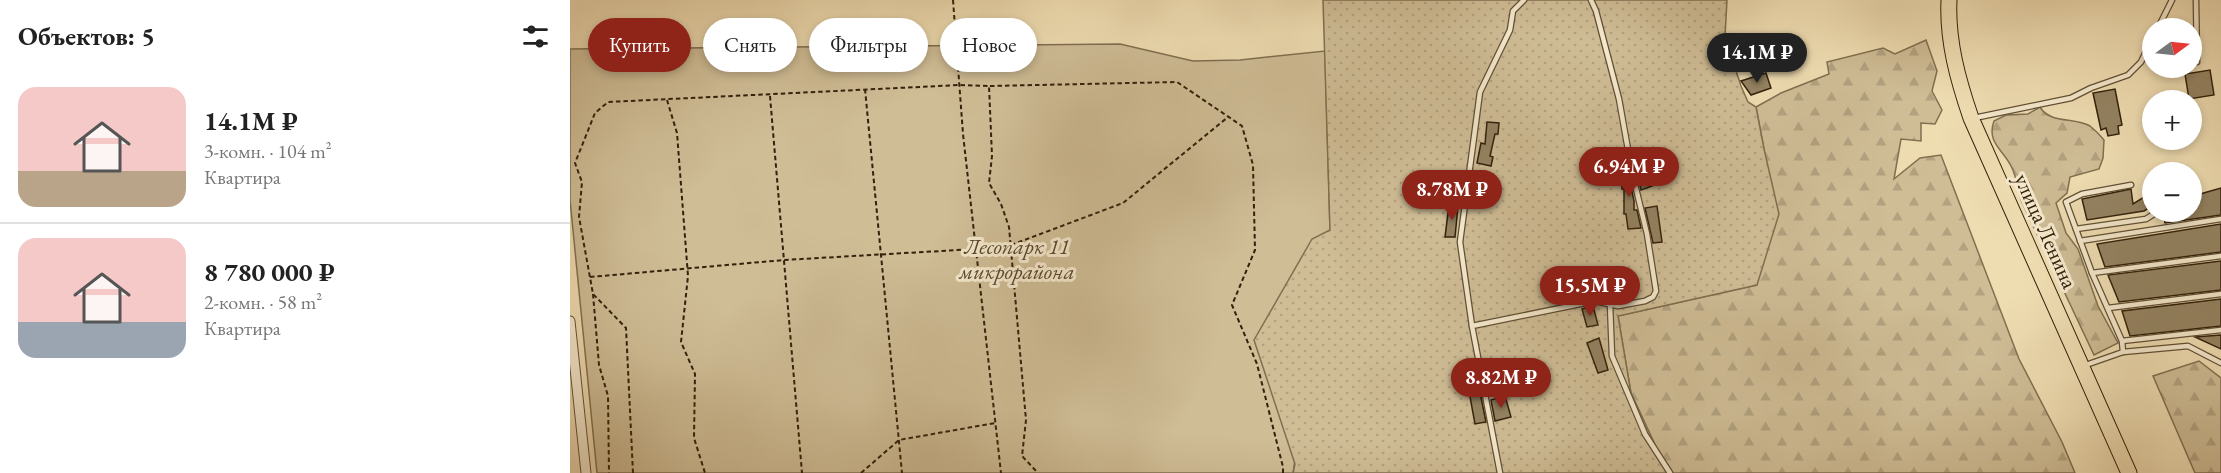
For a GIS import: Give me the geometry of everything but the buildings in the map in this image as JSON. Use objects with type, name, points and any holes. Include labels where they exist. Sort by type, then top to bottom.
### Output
[{"type":"main road","name":"улица Ленина","points":[[1949,0],[1951,44],[1959,83],[1971,118],[2128,473]]},
{"type":"street","points":[[570,321],[573,383],[586,473]]},
{"type":"lane","points":[[1500,473],[1472,326],[1461,242],[1480,92],[1510,30],[1513,11],[1524,0]]},
{"type":"lane","points":[[1472,326],[1595,301],[1618,306],[1645,301],[1653,297],[1656,291],[1647,234],[1632,172],[1619,99],[1596,11],[1591,0]]},
{"type":"lane","points":[[2163,18],[2172,0]]},
{"type":"lane","points":[[2196,0],[2196,18]]},
{"type":"lane","points":[[1971,118],[2072,98],[2091,88],[2128,75],[2142,60]]},
{"type":"lane","points":[[2123,352],[2122,341],[2092,273],[2066,202],[2082,194],[2131,185]]},
{"type":"lane","points":[[2080,241],[2221,219]]},
{"type":"lane","points":[[2076,229],[2142,220]]},
{"type":"lane","points":[[2092,273],[2221,256]]},
{"type":"lane","points":[[2108,308],[2221,294]]},
{"type":"lane","points":[[1610,304],[1612,356],[1645,434],[1670,473]]},
{"type":"lane","points":[[2122,341],[2221,330]]},
{"type":"lane","points":[[2081,367],[2123,352],[2188,346],[2221,363]]},
{"type":"path","points":[[953,0],[976,249],[1001,473]]},
{"type":"path","points":[[609,473],[608,396],[600,365],[593,294],[579,217],[582,182],[574,163],[595,112],[608,102],[960,85],[1177,82],[1242,126],[1253,165],[1255,250],[1232,305],[1257,364],[1283,473]]},
{"type":"path","points":[[989,86],[992,156],[989,183],[1001,204],[1009,227],[1026,420],[1022,456],[1038,473]]},
{"type":"path","points":[[865,89],[902,473]]},
{"type":"path","points":[[770,95],[802,473]]},
{"type":"path","points":[[667,100],[677,133],[687,267],[681,342],[695,374],[694,438],[705,473]]},
{"type":"path","points":[[1010,246],[1123,203],[1228,117]]},
{"type":"path","points":[[590,277],[687,267],[976,249]]},
{"type":"path","points":[[593,294],[626,328],[633,473]]},
{"type":"path","points":[[861,473],[899,440],[995,423]]},
{"type":"green space","points":[[1323,0],[1727,0],[1725,37],[1748,102],[1756,107],[1779,214],[1757,285],[1618,316],[1631,393],[1668,473],[1293,473],[1295,464],[1254,340],[1312,239],[1330,230]]},
{"type":"green space","points":[[1926,40],[1937,71],[1932,91],[1942,110],[1935,124],[1921,123],[1921,141],[1901,139],[1894,179],[1920,158],[1941,155],[2019,359],[2062,442],[2075,473],[1668,473],[1631,393],[1618,316],[1757,285],[1764,149],[1756,107],[1781,93],[1829,74],[1827,62],[1883,48],[1895,54]]},
{"type":"green space","name":"Лесопарк 11 микрорайона","points":[[1120,44],[1193,61],[1240,60],[1325,51],[1330,230],[1293,473],[597,473],[570,200],[570,49],[588,49],[588,72],[691,72],[691,48],[703,48],[703,72],[797,72],[797,47],[809,47],[809,72],[928,72],[928,46],[940,46],[940,72],[1037,72],[1037,45]]},
{"type":"green space","points":[[2040,107],[2050,116],[2090,126],[2104,140],[2103,158],[2099,169],[2070,177],[2067,193],[2056,203],[2066,233],[2078,249],[2098,306],[2118,343],[2094,355],[2021,200],[2012,168],[1992,135],[1994,121],[2006,115],[2028,114]]},
{"type":"green space","points":[[2199,361],[2221,378],[2221,473],[2195,473],[2153,376]]}]
